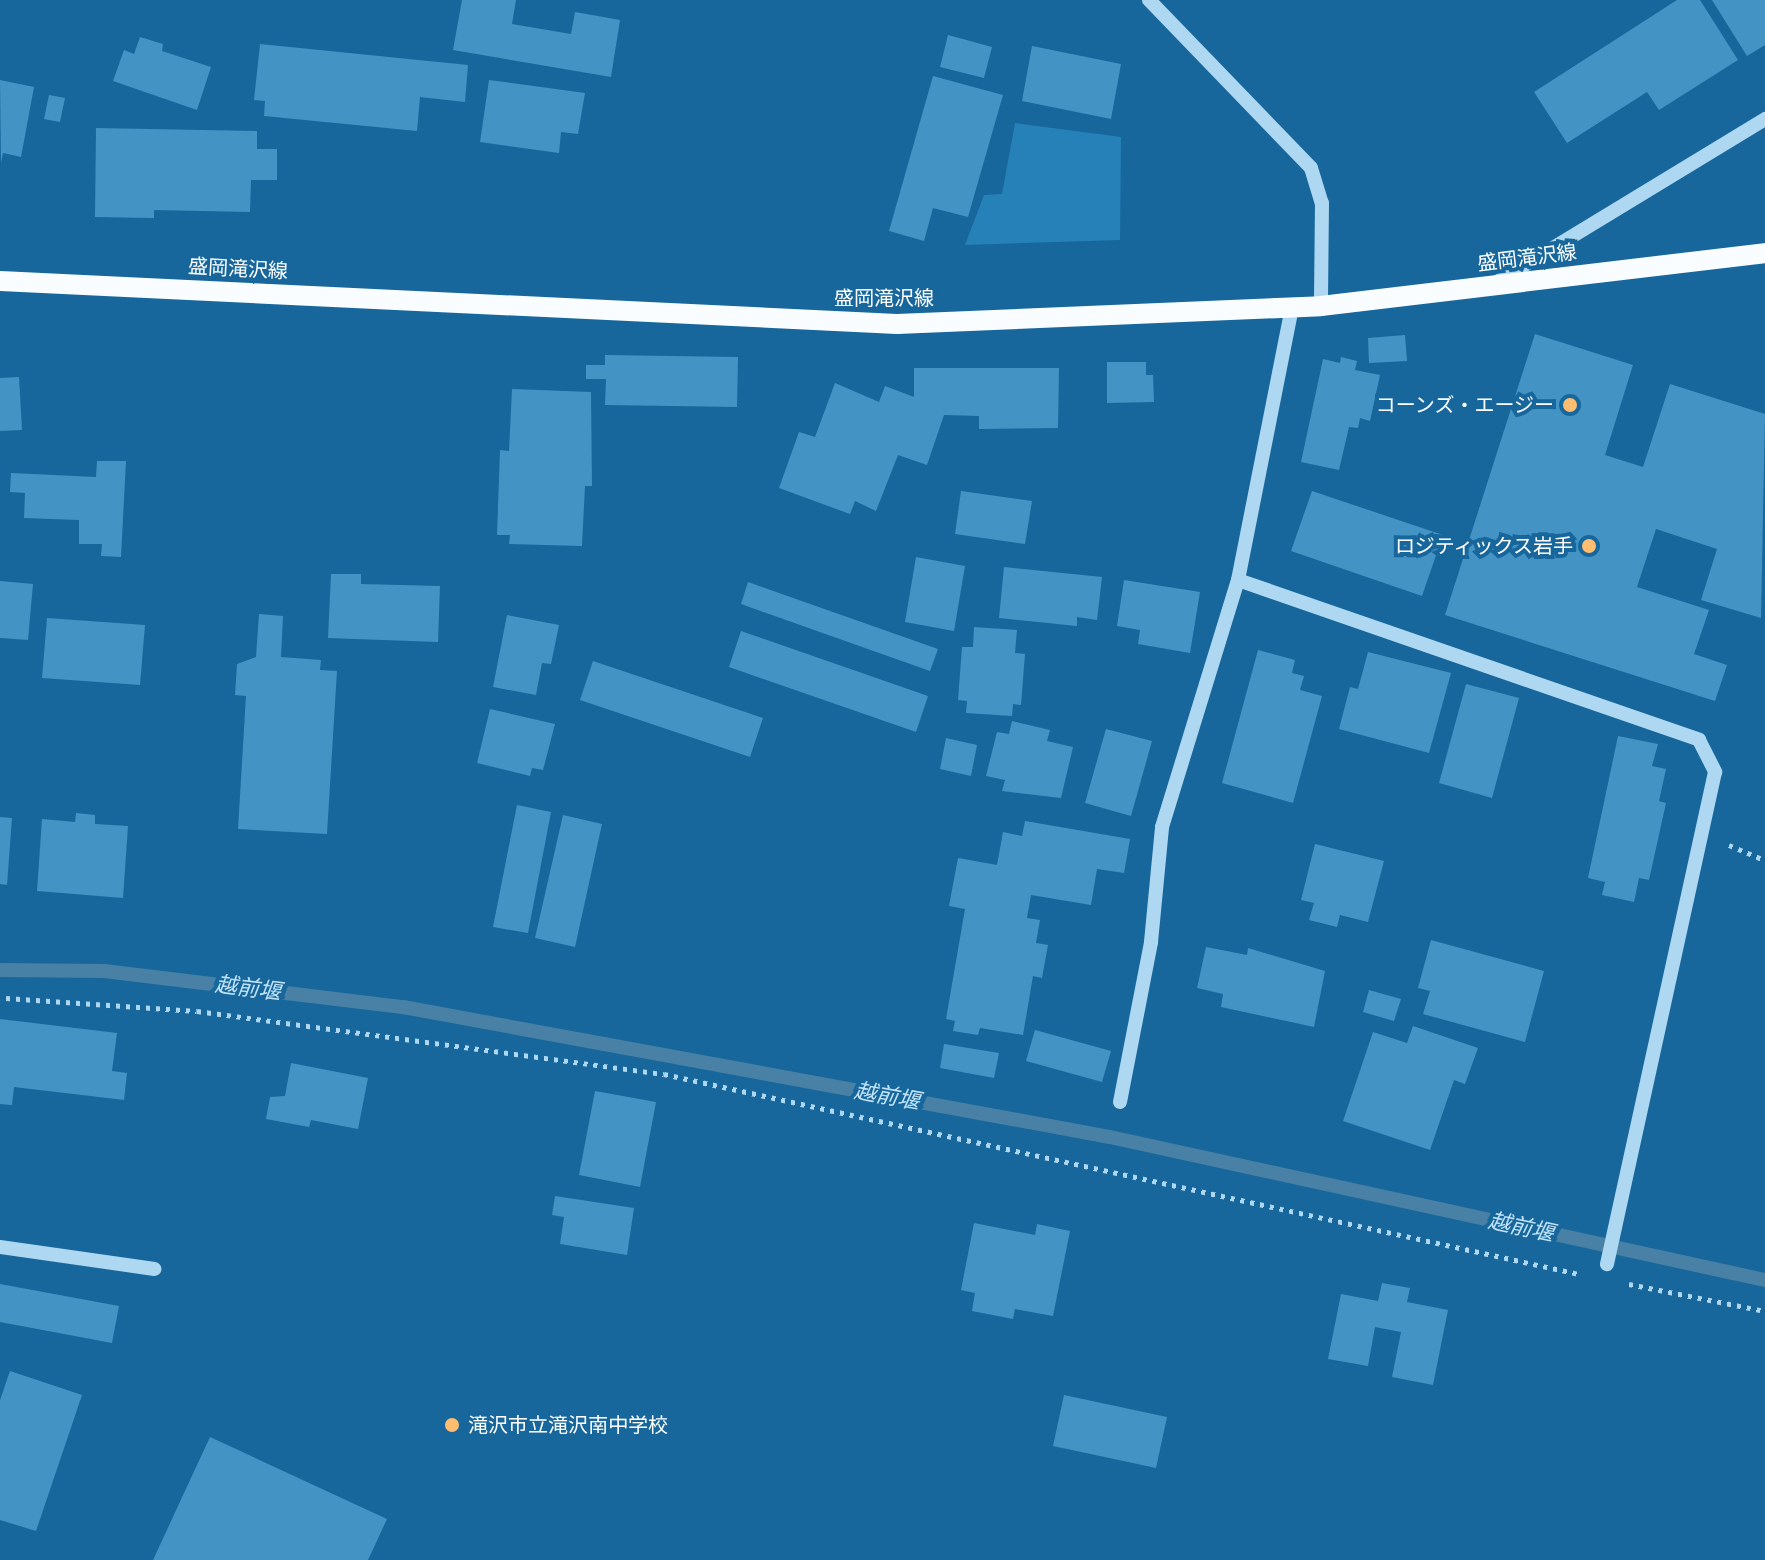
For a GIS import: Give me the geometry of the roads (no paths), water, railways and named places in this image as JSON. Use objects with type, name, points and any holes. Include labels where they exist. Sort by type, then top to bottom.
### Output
[{"type":"main road","name":"盛岡滝沢線","points":[[0,281],[897,324],[1321,306],[1765,253]]},
{"type":"street","points":[[1149,0],[1311,168],[1322,203],[1321,306]]},
{"type":"street","points":[[1490,286],[1765,119]]},
{"type":"street","points":[[1120,1102],[1151,942],[1162,827],[1238,580],[1292,308]]},
{"type":"street","points":[[1238,580],[1699,740],[1715,772],[1605,1272]]},
{"type":"street","points":[[0,1247],[154,1269]]},
{"type":"waterway","name":"越前堰","points":[[0,970],[104,971],[403,1007],[1110,1137],[1765,1280]]},
{"type":"place","name":"コーンズ・エージー","points":[[1570,405]]},
{"type":"place","name":"ロジティックス岩手","points":[[1589,546]]},
{"type":"place","name":"滝沢市立滝沢南中学校","points":[[452,1425]]}]
